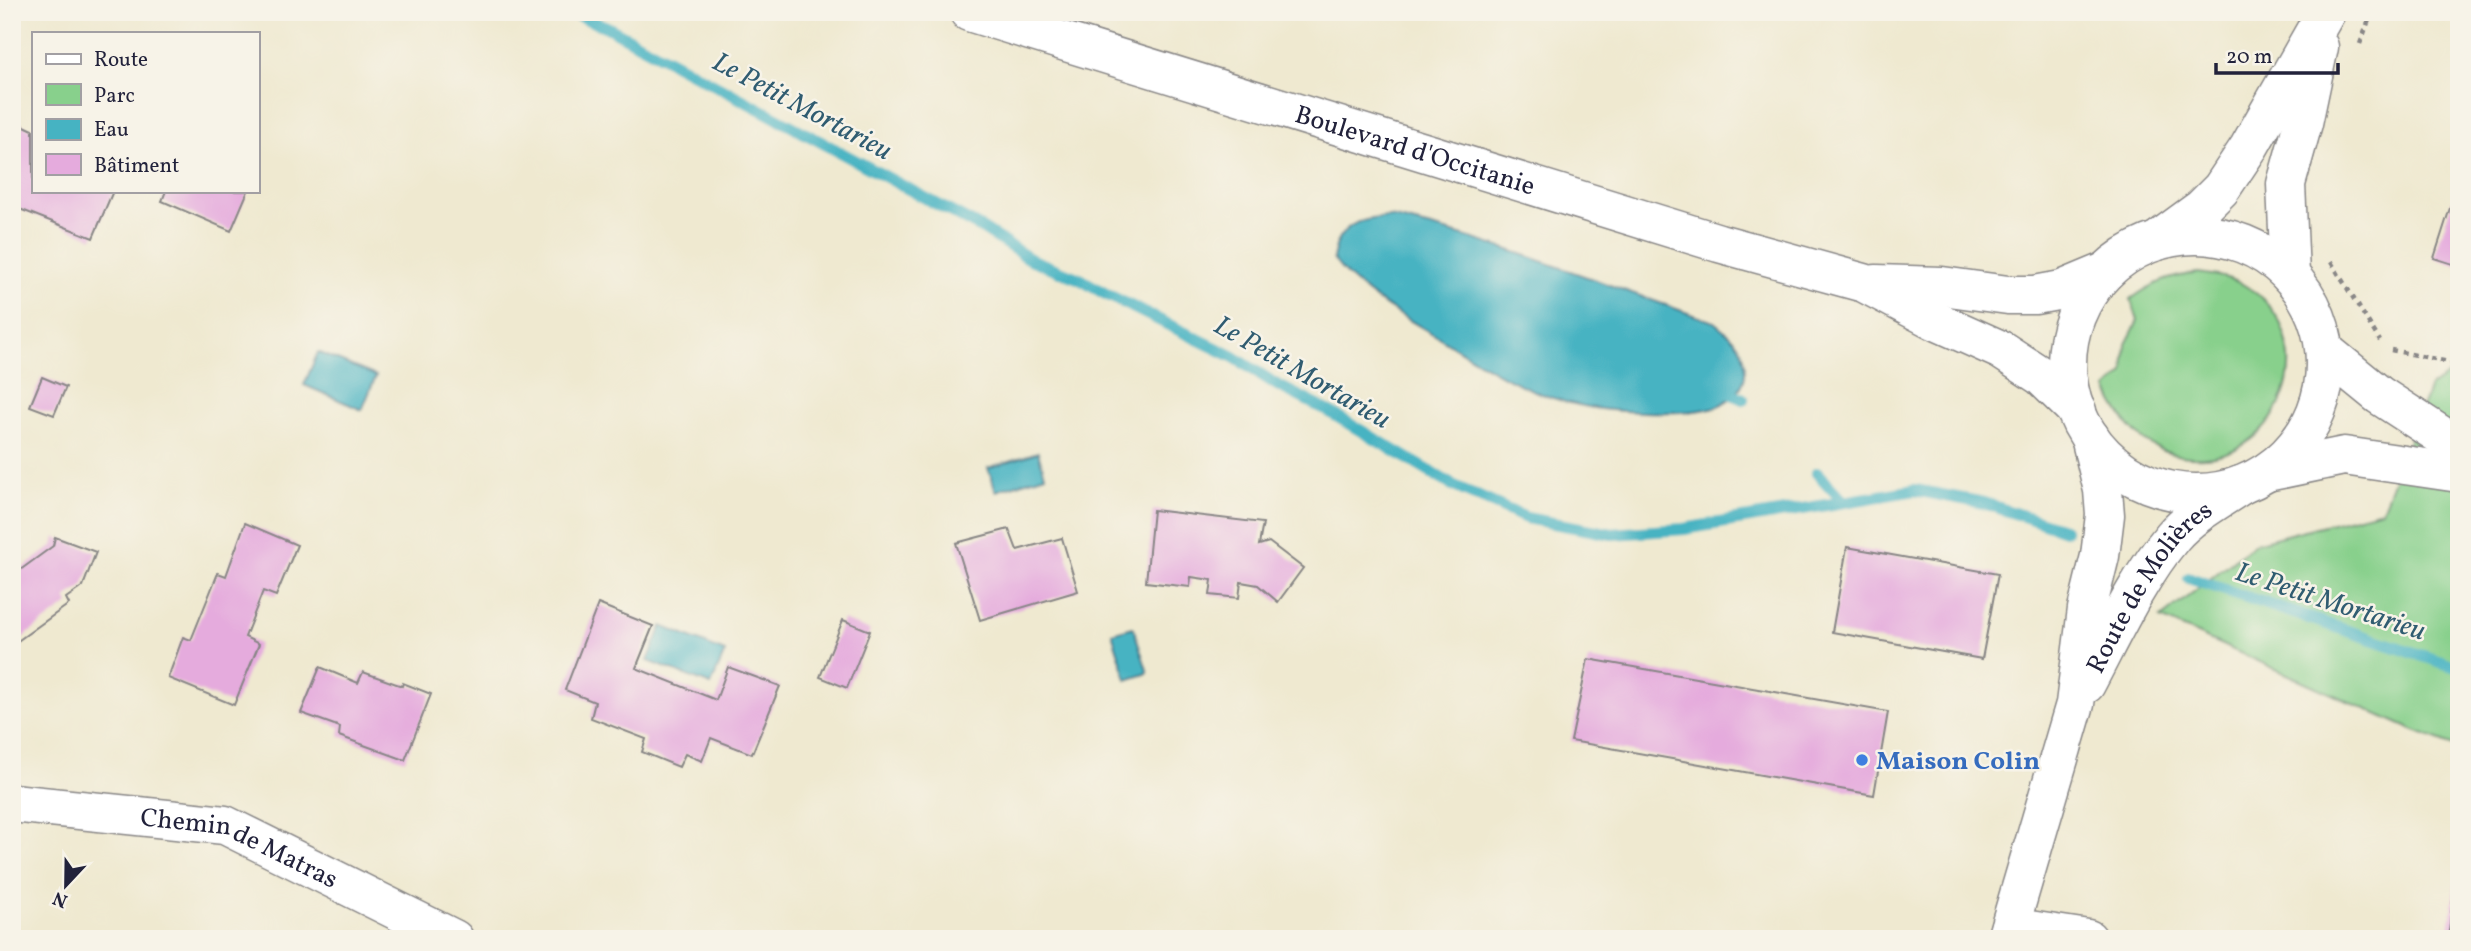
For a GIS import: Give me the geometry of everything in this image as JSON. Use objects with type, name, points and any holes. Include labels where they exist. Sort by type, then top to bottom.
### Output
[{"type":"main road","name":"Boulevard d'Occitanie","points":[[969,12],[1719,243],[1864,283],[1934,320],[2001,350],[2041,376],[2109,458],[2132,475],[2158,486],[2186,492],[2214,491],[2254,478]]},
{"type":"main road","points":[[2157,241],[2202,208],[2221,188],[2249,147],[2326,12]]},
{"type":"main road","points":[[2290,275],[2286,184],[2303,123],[2326,12]]},
{"type":"main road","points":[[2105,272],[2129,253],[2157,241],[2187,235],[2217,236],[2244,243],[2269,257],[2290,275]]},
{"type":"main road","name":"Boulevard d'Occitanie","points":[[1864,283],[1942,286],[2008,295],[2035,295],[2062,290],[2105,272]]},
{"type":"main road","name":"Route de Molières","points":[[2008,933],[2075,704],[2087,609],[2100,556],[2104,524],[2103,490],[2068,382],[2067,352],[2078,314],[2087,296],[2105,272]]},
{"type":"main road","name":"Route de Molières","points":[[2075,704],[2145,576],[2173,535],[2187,522],[2289,454],[2306,432],[2318,406],[2325,379],[2325,351],[2319,323],[2307,298],[2290,275]]},
{"type":"main road","points":[[2325,351],[2379,395],[2459,447]]},
{"type":"main road","points":[[2254,478],[2344,456],[2459,473]]},
{"type":"main road","name":"Chemin de Matras","points":[[12,803],[225,825],[454,939]]},
{"type":"main road","points":[[2008,933],[2088,939]]},
{"type":"path","points":[[2359,48],[2372,12]]},
{"type":"path","points":[[2326,255],[2385,349]]},
{"type":"green space","points":[[2198,273],[2239,282],[2270,308],[2285,335],[2289,366],[2283,396],[2269,422],[2246,443],[2217,455],[2182,456],[2156,448],[2136,433],[2127,424],[2107,389],[2124,373],[2126,344],[2138,321],[2131,299],[2162,281]]},
{"type":"green space","points":[[2459,368],[2459,748],[2161,618],[2255,543],[2382,510],[2430,387]]},
{"type":"water","points":[[1390,217],[1472,238],[1714,322],[1733,338],[1741,349],[1745,364],[1743,383],[1733,396],[1720,405],[1708,409],[1673,412],[1583,406],[1524,387],[1380,302],[1354,282],[1333,259],[1340,238],[1351,226],[1368,219]]},
{"type":"water","points":[[318,352],[376,376],[362,410],[304,385]]},
{"type":"water","points":[[1038,452],[1045,475],[996,491],[988,468]]},
{"type":"water","points":[[662,626],[725,652],[711,685],[648,661]]},
{"type":"water","points":[[1133,627],[1148,673],[1127,680],[1112,633]]},
{"type":"building","points":[[16,122],[32,130],[32,192],[113,192],[93,238],[12,206],[12,131]]},
{"type":"building","points":[[2459,183],[2459,266],[2434,258]]},
{"type":"building","points":[[166,192],[248,192],[231,231],[162,201]]},
{"type":"building","points":[[42,377],[66,387],[54,415],[30,406]]},
{"type":"building","points":[[1153,510],[1263,523],[1259,545],[1269,542],[1303,568],[1278,602],[1258,585],[1241,582],[1239,598],[1210,595],[1212,580],[1191,577],[1190,587],[1146,582]]},
{"type":"building","points":[[245,523],[297,545],[276,596],[263,591],[245,637],[259,644],[234,705],[168,678],[183,637],[191,640],[218,573],[226,576]]},
{"type":"building","points":[[1009,529],[1017,550],[1062,538],[1078,591],[980,620],[956,543]]},
{"type":"building","points":[[55,537],[96,552],[83,586],[66,598],[69,604],[12,645],[12,576],[53,546]]},
{"type":"building","points":[[1847,547],[1998,574],[1982,659],[1832,632]]},
{"type":"building","points":[[598,604],[653,626],[636,668],[716,700],[728,667],[780,686],[752,754],[711,738],[702,761],[685,754],[679,767],[642,752],[646,739],[591,718],[595,702],[565,690]]},
{"type":"building","points":[[843,620],[870,631],[847,688],[820,677]]},
{"type":"building","points":[[1588,659],[1888,712],[1874,795],[1571,741]]},
{"type":"building","points":[[320,667],[358,683],[363,672],[431,694],[405,760],[339,736],[340,727],[301,713]]},
{"type":"building","points":[[2457,868],[2459,939],[2448,939]]},
{"type":"waterway","name":"Le Petit Mortarieu","points":[[569,12],[607,27],[983,229],[1030,259],[1080,279],[1234,357],[1277,385],[1328,411],[1452,485],[1526,518],[1612,534],[1684,529],[1915,490],[1984,503],[2065,530]]},
{"type":"waterway","points":[[1722,389],[1743,399]]},
{"type":"waterway","points":[[1817,473],[1844,502]]},
{"type":"waterway","name":"Le Petit Mortarieu","points":[[2189,578],[2459,668]]},
{"type":"place","name":"Maison Colin","points":[[1862,760]]}]
